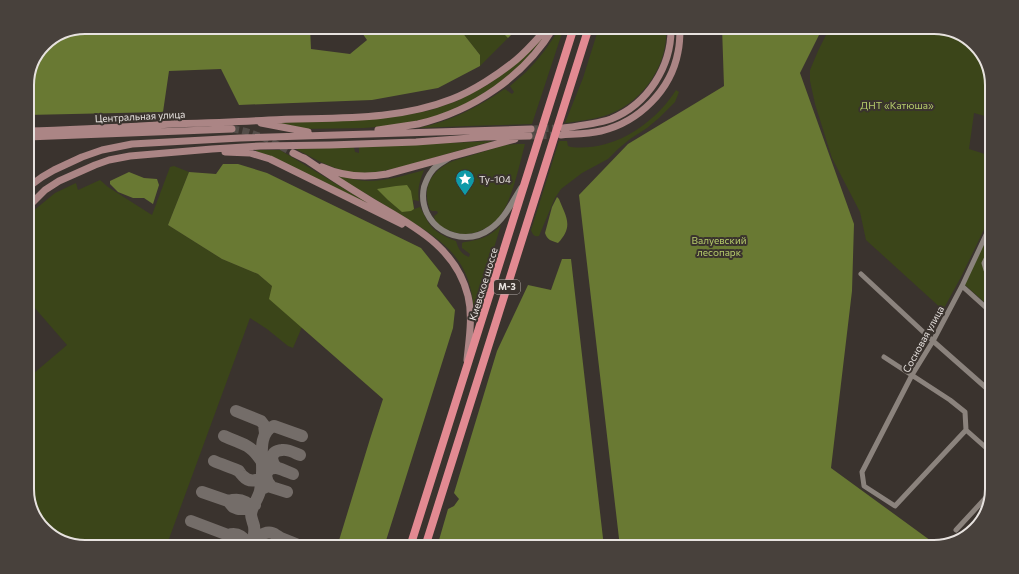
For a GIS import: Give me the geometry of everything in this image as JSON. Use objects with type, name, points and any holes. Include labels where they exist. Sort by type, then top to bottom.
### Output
[{"type":"highway","name":"Киевское шоссе","points":[[412,540],[572,34]]},
{"type":"highway","name":"М-3","points":[[427,540],[586,34]]},
{"type":"main road","name":"Центральная улица","points":[[34,131],[363,117],[413,111],[432,106],[475,88],[524,53],[542,34]]},
{"type":"main road","points":[[355,135],[418,124],[448,114],[482,98],[519,71],[537,52],[549,34]]},
{"type":"main road","points":[[563,128],[592,124],[606,120],[624,112],[641,100],[654,84],[664,67],[670,45],[671,34]]},
{"type":"main road","points":[[561,135],[592,133],[606,130],[623,123],[645,108],[656,98],[673,69],[678,52],[680,34]]},
{"type":"main road","points":[[253,121],[295,131],[326,135]]},
{"type":"main road","name":"Центральная улица","points":[[34,137],[232,129]]},
{"type":"main road","points":[[34,183],[60,166],[102,150],[128,144],[170,141],[483,130],[530,132]]},
{"type":"main road","points":[[34,201],[45,190],[95,165],[109,160],[141,154],[260,146],[416,142],[530,132]]},
{"type":"main road","points":[[293,153],[327,169],[337,172],[360,176],[374,176],[387,174],[452,156],[530,132]]},
{"type":"main road","points":[[205,150],[247,153],[270,159],[430,238]]},
{"type":"main road","points":[[304,158],[331,177],[408,223],[430,238],[453,262],[461,275],[469,303],[470,315],[466,372]]},
{"type":"street","points":[[452,156],[438,165],[430,173],[424,186],[423,197],[425,209],[431,220],[441,230],[451,235],[463,238],[472,237],[481,235],[490,230],[504,216],[525,181]]},
{"type":"street","points":[[34,198],[45,190]]},
{"type":"street","name":"Сосновая улица","points":[[966,430],[895,506],[864,486],[862,472],[912,375],[933,341],[962,286],[985,237]]},
{"type":"street","points":[[861,274],[985,387]]},
{"type":"street","points":[[962,286],[985,307]]},
{"type":"street","points":[[884,357],[950,400],[965,412],[966,430],[985,447]]},
{"type":"street","points":[[956,530],[984,500]]},
{"type":"green space","points":[[85,34],[310,34],[311,49],[350,54],[367,40],[363,34],[464,34],[480,55],[480,66],[438,88],[372,100],[239,105],[221,69],[169,71],[163,112],[34,115],[34,81],[38,65],[43,56],[56,43],[65,38]]},
{"type":"green space","points":[[464,34],[504,34],[508,38],[480,66],[480,55]]},
{"type":"green space","points":[[504,34],[512,34],[508,38]]},
{"type":"green space","points":[[556,34],[562,34],[532,124],[419,128],[442,122],[463,113],[483,103],[505,89],[512,94],[514,92],[510,86],[536,62]]},
{"type":"green space","points":[[597,34],[666,34],[663,56],[657,69],[650,82],[630,103],[617,111],[604,116],[565,123],[583,78]]},
{"type":"green space","name":"Валуевский лесопарк","points":[[722,34],[820,34],[800,73],[854,224],[852,291],[831,468],[930,540],[619,540],[579,195],[628,144],[724,86]]},
{"type":"green space","name":"ДНТ «Катюша»","points":[[826,34],[941,34],[954,38],[965,44],[980,62],[985,81],[985,116],[974,113],[969,149],[985,154],[985,227],[943,310],[866,240],[860,212],[832,158],[815,104],[810,81],[810,70]]},
{"type":"green space","points":[[544,35],[541,41],[520,65],[497,85],[472,101],[438,116],[399,125],[364,128],[300,129],[271,123],[383,118],[431,110],[457,101],[489,84],[511,68]]},
{"type":"green space","points":[[676,90],[679,92],[675,102],[659,118],[630,139],[608,159],[582,173],[561,189],[555,198],[539,236],[534,235],[531,230],[559,141],[567,141],[568,146],[571,147],[585,147],[611,143],[623,138],[656,115]]},
{"type":"green space","points":[[493,141],[393,169],[367,173],[349,172],[335,168],[296,149],[354,147],[355,152],[359,153],[359,147]]},
{"type":"green space","points":[[525,144],[518,173],[511,194],[503,212],[498,219],[483,230],[474,233],[461,234],[445,229],[434,219],[434,216],[438,213],[437,211],[430,210],[427,194],[430,180],[439,169],[453,161],[505,145]]},
{"type":"green space","points":[[280,150],[376,208],[256,151]]},
{"type":"green space","points":[[223,164],[238,164],[267,173],[421,248],[441,273],[437,286],[455,310],[453,328],[386,540],[339,540],[383,399],[269,299],[272,286],[258,274],[222,259],[168,225],[189,172],[216,174]]},
{"type":"green space","points":[[174,166],[189,172],[168,225],[222,259],[258,274],[272,286],[270,299],[302,327],[293,348],[288,346],[267,329],[250,318],[169,540],[78,540],[59,533],[49,525],[39,512],[34,493],[34,373],[67,345],[34,307],[34,210],[55,193],[76,183],[78,190],[100,180],[108,187],[152,215],[170,167]]},
{"type":"green space","points":[[424,170],[419,185],[419,201],[413,200],[414,209],[420,207],[430,226],[440,234],[456,241],[464,254],[469,257],[470,254],[462,248],[462,243],[484,237],[495,231],[501,225],[474,314],[472,296],[463,268],[446,246],[422,228],[339,177],[375,181]]},
{"type":"green space","points":[[129,172],[144,178],[157,179],[159,185],[153,204],[144,198],[133,198],[118,192],[110,184],[110,181]]},
{"type":"green space","points":[[407,185],[411,191],[414,209],[411,211],[402,212],[377,189],[396,186]]},
{"type":"green space","points":[[557,197],[567,221],[566,231],[558,243],[548,239],[545,233],[552,207]]},
{"type":"green space","points":[[985,240],[985,303],[964,284]]},
{"type":"green space","points":[[562,259],[571,259],[603,540],[439,540],[448,509],[454,506],[459,499],[454,493],[497,351],[528,285],[551,290]]},
{"type":"taxiway","points":[[236,411],[261,421],[264,425],[265,433]]},
{"type":"taxiway","points":[[254,540],[254,526],[251,514],[260,491],[262,475],[262,446],[265,434],[274,426],[302,436]]},
{"type":"taxiway","points":[[224,436],[250,448],[262,462]]},
{"type":"taxiway","points":[[277,468],[272,459],[275,452],[287,450],[300,455]]},
{"type":"taxiway","points":[[214,461],[239,471],[249,480],[261,478],[266,474]]},
{"type":"taxiway","points":[[271,486],[266,477],[266,474],[270,469],[277,468],[293,474]]},
{"type":"taxiway","points":[[264,488],[268,486],[287,492]]},
{"type":"taxiway","points":[[202,492],[228,501],[233,507],[238,509],[247,509],[255,505]]},
{"type":"taxiway","points":[[228,501],[239,500],[245,502],[252,510]]},
{"type":"taxiway","points":[[191,521],[228,535],[235,534],[241,536],[245,540]]},
{"type":"taxiway","points":[[254,540],[267,533],[273,533],[286,540]]},
{"type":"tunnel","points":[[531,129],[561,128]]},
{"type":"tunnel","points":[[232,129],[256,135],[293,153]]},
{"type":"tunnel","points":[[529,136],[559,135]]},
{"type":"place","name":"Ту-104","points":[[465,196]]}]
